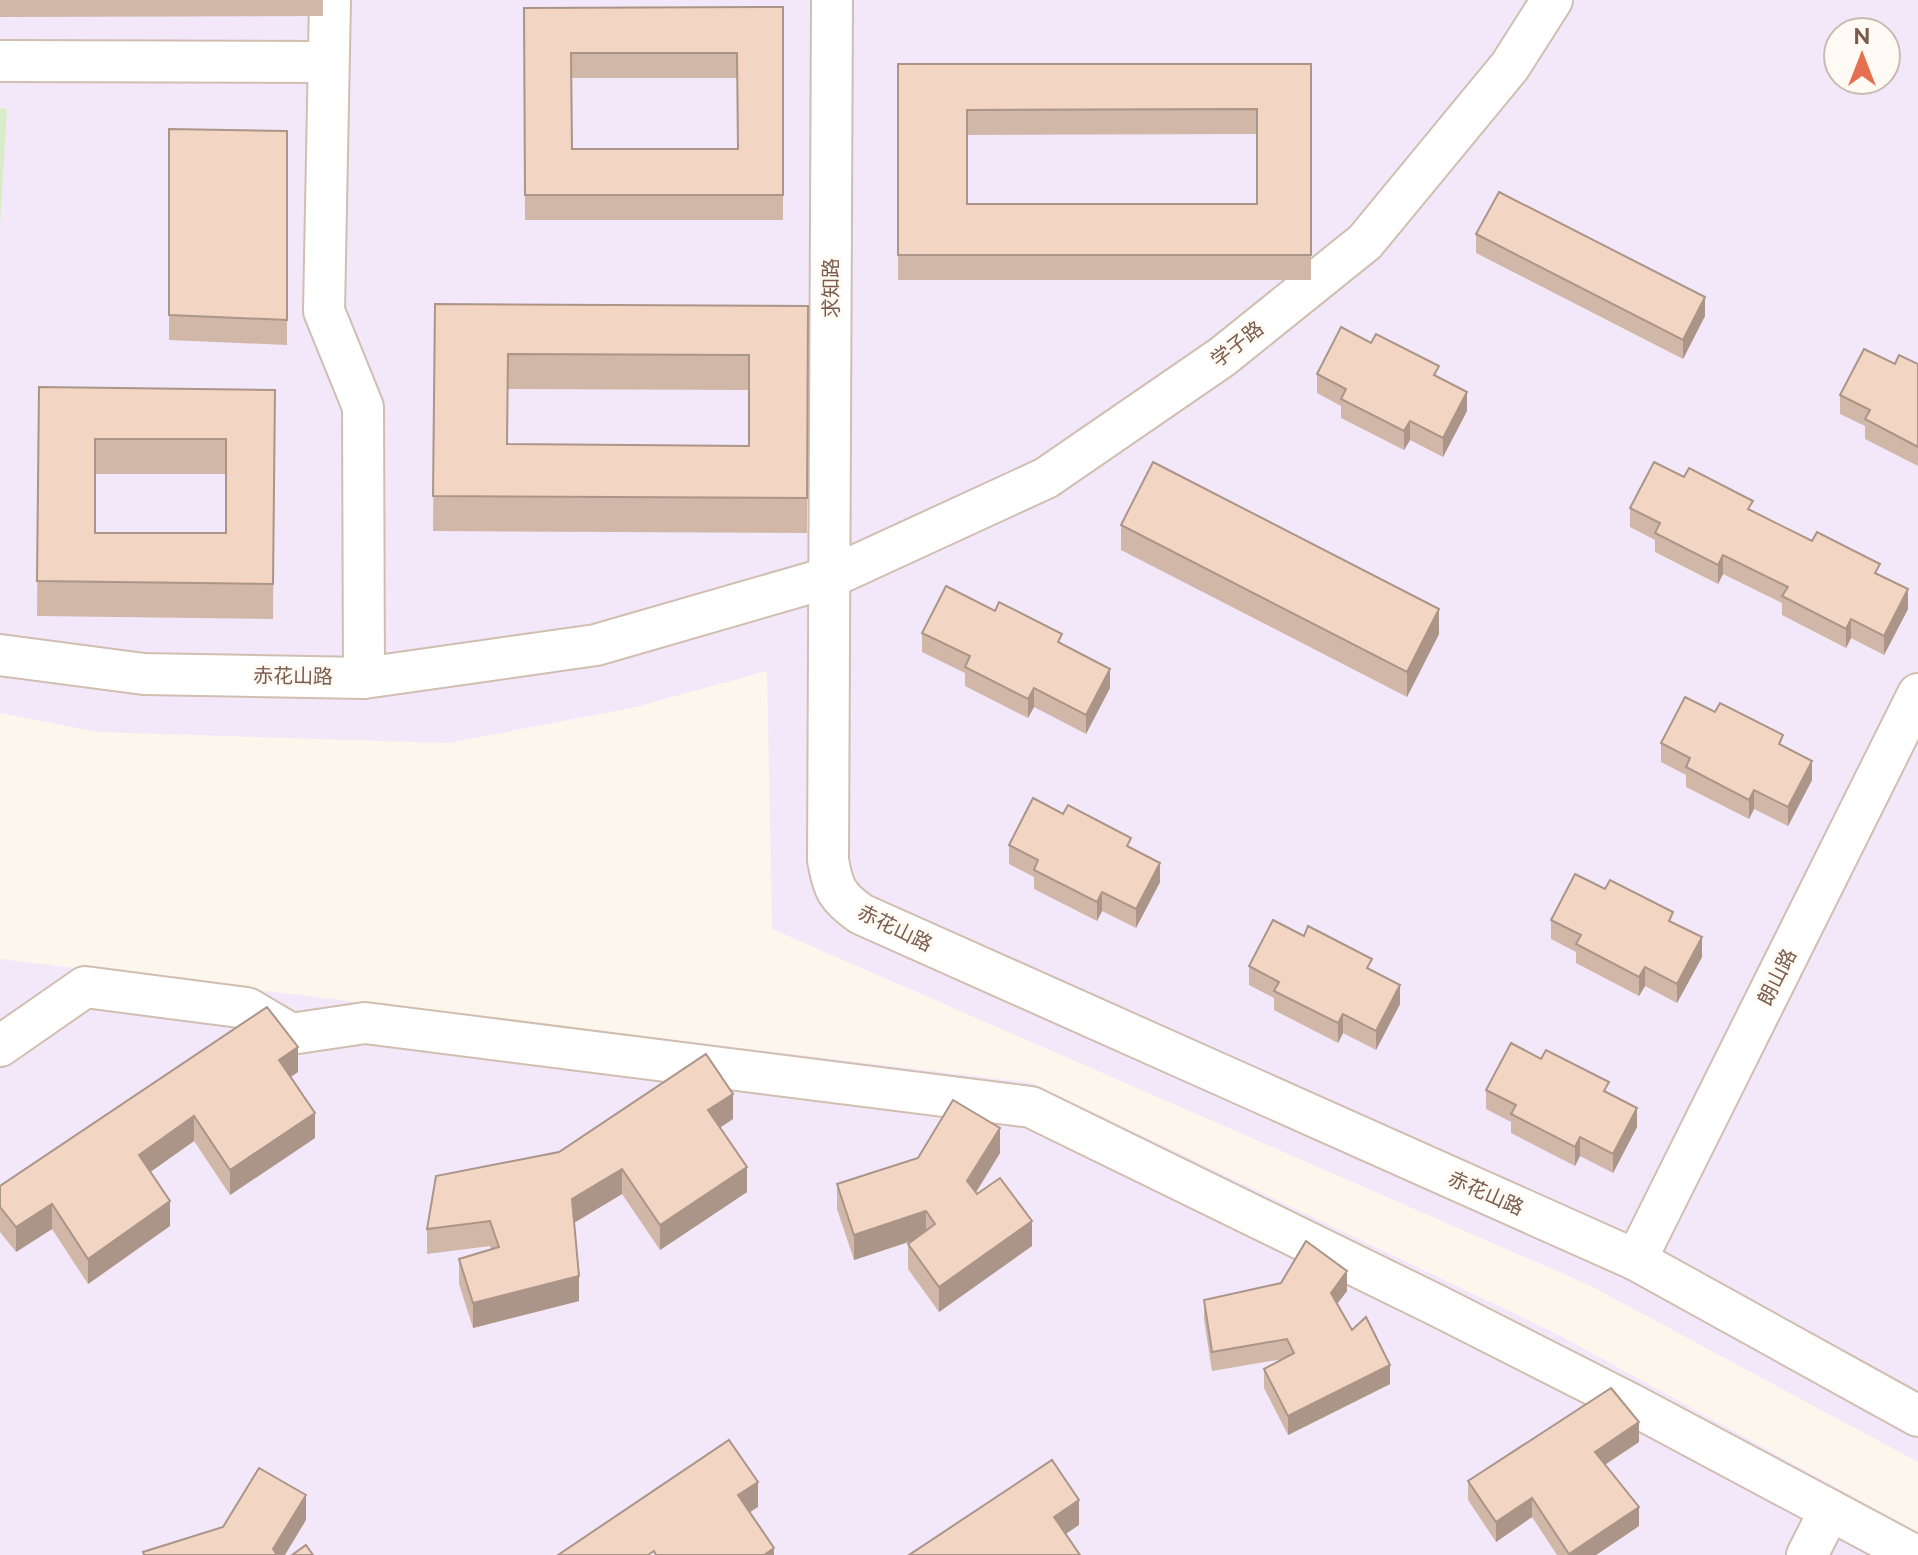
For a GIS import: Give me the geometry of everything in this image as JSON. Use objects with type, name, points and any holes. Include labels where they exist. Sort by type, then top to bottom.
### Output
[{"type":"street","points":[[330,0],[324,311],[363,407],[364,678]]},
{"type":"street","name":"求知路","points":[[831,577],[832,0]]},
{"type":"street","name":"学子路","points":[[831,577],[1046,478],[1222,357],[1365,242],[1510,66],[1552,0]]},
{"type":"street","points":[[0,61],[327,62]]},
{"type":"street","name":"赤花山路","points":[[0,655],[144,674],[364,678],[596,645],[831,577],[828,860],[832,884],[842,901],[861,914],[1636,1260],[1918,1416]]},
{"type":"street","name":"朗山路","points":[[1636,1260],[1918,694]]},
{"type":"street","points":[[0,1046],[85,987],[247,1008],[291,1034],[365,1023],[1031,1107],[1436,1305],[1914,1555]]},
{"type":"street","points":[[1807,1555],[1830,1510]]},
{"type":"shaded area","points":[[0,0],[1918,0],[1918,1462],[1591,1286],[772,929],[767,671],[631,708],[448,743],[98,732],[0,713]]},
{"type":"shaded area","points":[[0,959],[1032,1083],[1555,1333],[1912,1529],[1899,1555],[0,1555]]},
{"type":"green space","points":[[0,108],[7,109],[0,225]]},
{"type":"building","points":[[783,7],[783,195],[525,195],[524,8]],"holes":[[[571,53],[737,53],[738,149],[572,149]]]},
{"type":"building","points":[[898,64],[1311,64],[1311,255],[898,255]],"holes":[[[1257,109],[1257,204],[967,204],[967,110]]]},
{"type":"building","points":[[169,129],[287,131],[287,320],[169,315]]},
{"type":"building","points":[[1499,192],[1705,297],[1683,340],[1476,234]]},
{"type":"building","points":[[435,304],[808,306],[807,498],[433,496]],"holes":[[[508,354],[749,355],[749,446],[507,444]]]},
{"type":"building","points":[[1341,327],[1371,343],[1376,334],[1439,366],[1434,375],[1467,392],[1443,438],[1410,421],[1404,431],[1341,399],[1346,389],[1317,374]]},
{"type":"building","points":[[1864,349],[1895,364],[1899,355],[1918,364],[1918,447],[1865,419],[1870,410],[1840,395]]},
{"type":"building","points":[[39,387],[275,390],[273,584],[37,581]],"holes":[[[95,439],[226,439],[226,533],[95,533]]]},
{"type":"building","points":[[1153,462],[1439,609],[1407,672],[1121,525]]},
{"type":"building","points":[[1654,462],[1684,477],[1689,468],[1753,501],[1748,509],[1812,541],[1817,532],[1880,564],[1875,573],[1908,589],[1884,636],[1851,619],[1846,629],[1782,596],[1788,587],[1723,555],[1718,565],[1655,533],[1660,523],[1630,508]]},
{"type":"building","points":[[946,586],[995,611],[999,602],[1062,634],[1058,642],[1110,669],[1086,715],[1034,688],[1028,699],[965,667],[970,656],[922,633]]},
{"type":"building","points":[[1685,697],[1715,712],[1720,703],[1783,735],[1779,744],[1812,761],[1788,807],[1754,790],[1749,800],[1686,767],[1690,758],[1661,743]]},
{"type":"building","points":[[1033,798],[1063,814],[1068,805],[1131,838],[1127,846],[1160,863],[1136,909],[1102,892],[1097,902],[1034,870],[1038,860],[1009,845]]},
{"type":"building","points":[[1575,874],[1605,889],[1610,880],[1673,912],[1669,921],[1702,937],[1677,984],[1645,967],[1639,977],[1576,944],[1581,935],[1551,920]]},
{"type":"building","points":[[1273,920],[1304,936],[1308,926],[1372,959],[1367,968],[1400,985],[1376,1031],[1343,1014],[1338,1023],[1274,991],[1279,982],[1249,966]]},
{"type":"building","points":[[267,1007],[298,1047],[279,1060],[315,1113],[230,1170],[194,1116],[139,1155],[170,1201],[88,1259],[52,1204],[16,1227],[0,1207],[0,1186]]},
{"type":"building","points":[[1511,1043],[1541,1059],[1546,1050],[1609,1082],[1604,1091],[1637,1108],[1613,1154],[1580,1137],[1575,1147],[1511,1114],[1516,1105],[1486,1090]]},
{"type":"building","points":[[706,1054],[733,1094],[708,1110],[747,1167],[660,1225],[622,1169],[572,1199],[579,1276],[473,1303],[459,1259],[499,1247],[490,1221],[427,1229],[436,1176],[559,1152]]},
{"type":"building","points":[[953,1100],[1000,1128],[967,1181],[977,1194],[1000,1178],[1032,1221],[939,1287],[908,1244],[935,1224],[926,1211],[854,1235],[837,1184],[918,1158]]},
{"type":"building","points":[[1306,1241],[1347,1271],[1331,1293],[1352,1330],[1366,1317],[1390,1365],[1288,1416],[1264,1369],[1294,1353],[1287,1339],[1212,1352],[1204,1300],[1281,1283]]},
{"type":"building","points":[[1611,1388],[1639,1422],[1595,1452],[1639,1507],[1569,1554],[1532,1498],[1496,1522],[1468,1481]]},
{"type":"building","points":[[729,1440],[758,1482],[738,1495],[774,1548],[764,1555],[656,1555],[654,1551],[648,1555],[558,1555]]},
{"type":"building","points":[[1052,1460],[1079,1500],[1054,1517],[1080,1555],[909,1555]]},
{"type":"building","points":[[259,1468],[306,1495],[273,1549],[277,1555],[144,1555],[143,1552],[223,1527]]},
{"type":"building","points":[[306,1545],[313,1555],[292,1555]]}]
